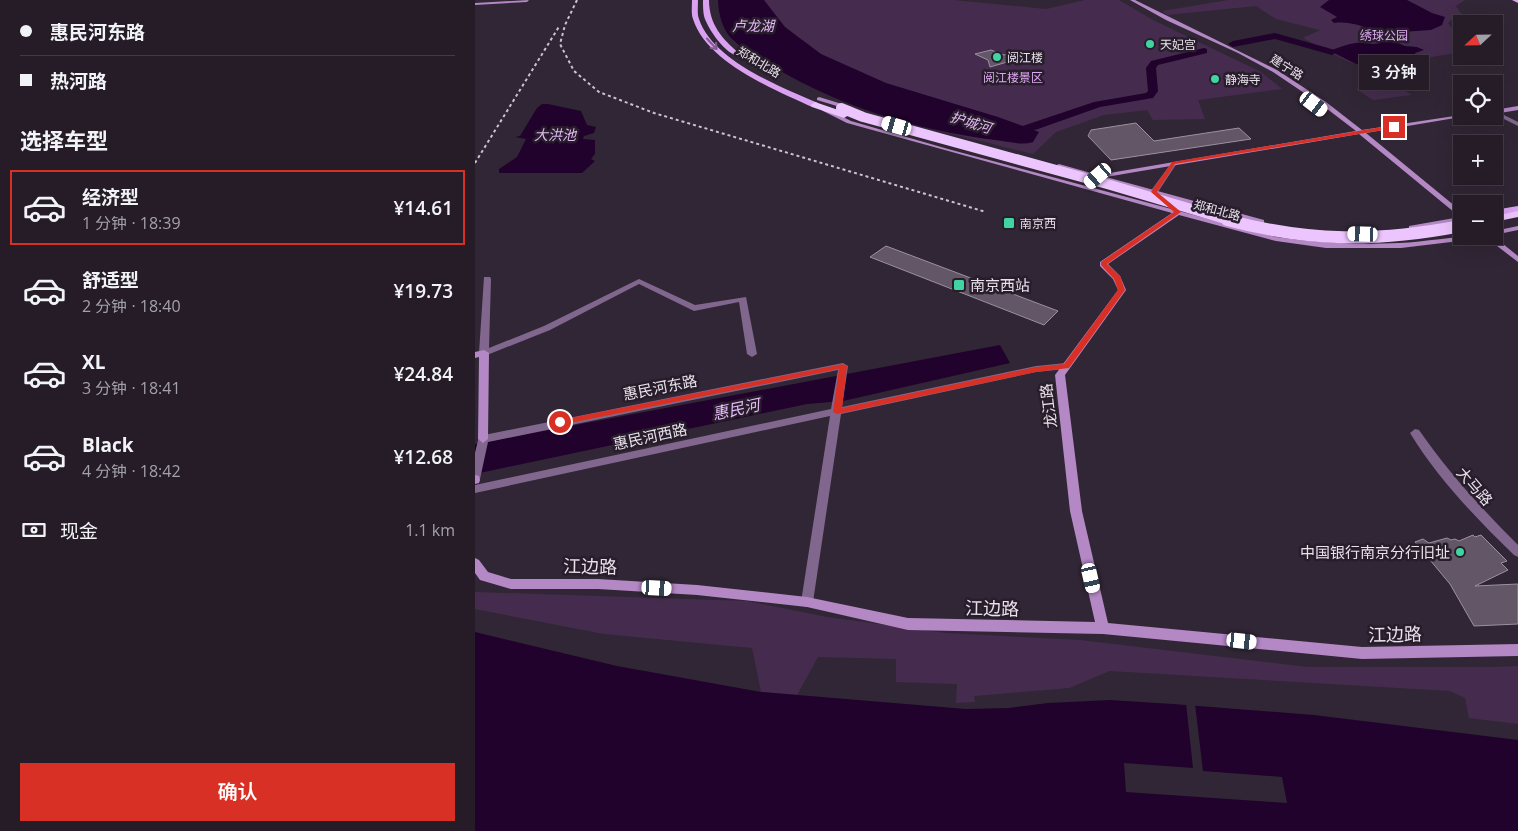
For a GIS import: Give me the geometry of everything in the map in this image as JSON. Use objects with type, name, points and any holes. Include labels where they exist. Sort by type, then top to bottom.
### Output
[{"type":"highway","name":"郑和北路","points":[[817,102],[842,111]]},
{"type":"highway","points":[[842,111],[1065,172],[1214,216],[1275,231],[1326,238],[1380,238],[1453,227]]},
{"type":"highway","points":[[842,111],[1248,229],[1305,241],[1385,243],[1453,233]]},
{"type":"highway","points":[[1503,217],[1518,214]]},
{"type":"highway","points":[[1503,224],[1518,221]]},
{"type":"main road","name":"郑和北路","points":[[695,0],[695,15],[699,26],[706,38],[717,49],[738,65],[779,89],[817,102],[1098,176],[1279,227],[1317,232],[1383,233],[1453,220]]},
{"type":"main road","name":"郑和北路","points":[[706,0],[707,14],[714,31],[727,47],[757,67]]},
{"type":"main road","name":"建宁路","points":[[1126,0],[1268,72],[1356,132]]},
{"type":"main road","name":"建宁路","points":[[1132,0],[1275,71],[1308,93],[1453,209]]},
{"type":"main road","points":[[475,4],[527,1]]},
{"type":"main road","name":"郑和北路","points":[[773,76],[849,122],[946,150],[1276,238],[1305,244],[1345,247],[1403,246],[1453,239]]},
{"type":"main road","points":[[1503,110],[1518,108]]},
{"type":"main road","points":[[1086,186],[1098,176],[1356,132],[1453,118]]},
{"type":"main road","points":[[1503,212],[1518,209]]},
{"type":"main road","name":"龙江路","points":[[1103,628],[1076,511],[1059,375],[1122,290],[1117,278],[1103,264],[1178,212]]},
{"type":"main road","points":[[1503,231],[1518,228]]},
{"type":"main road","points":[[1499,245],[1518,260]]},
{"type":"main road","points":[[480,354],[483,439]]},
{"type":"main road","name":"江边路","points":[[475,563],[485,576],[511,584],[617,585],[697,590],[807,602],[907,624],[1103,628],[1362,653],[1518,650]]},
{"type":"street","points":[[1503,116],[1518,124]]},
{"type":"street","points":[[1174,163],[1154,192],[1178,212]]},
{"type":"street","points":[[487,279],[480,354],[547,328],[639,281],[694,308],[743,299],[752,354]]},
{"type":"street","name":"惠民河西路","points":[[475,488],[837,410],[1036,369],[1066,366]]},
{"type":"street","name":"惠民河东路","points":[[483,439],[843,368],[837,410]]},
{"type":"street","points":[[807,602],[837,410]]},
{"type":"street","name":"大马路","points":[[1415,433],[1434,462],[1478,514],[1518,552]]},
{"type":"street","points":[[475,479],[483,439]]},
{"type":"green space","name":"阅江楼景区","points":[[718,0],[953,0],[1046,9],[1085,0],[1119,0],[1153,20],[1261,72],[1282,89],[1198,100],[1205,119],[1153,120],[1147,110],[1104,115],[1056,132],[1033,154],[927,127],[857,106],[791,77],[740,47],[731,39],[721,20]]},
{"type":"green space","name":"绣球公园","points":[[1228,0],[1465,0],[1456,6],[1462,15],[1453,15],[1453,19],[1448,23],[1453,29],[1453,53],[1426,58],[1429,65],[1419,70],[1393,72],[1366,68],[1341,58],[1303,38],[1320,30],[1276,19],[1256,6],[1167,15],[1162,11]]},
{"type":"green space","points":[[1394,84],[1412,95],[1373,100],[1356,89]]},
{"type":"green space","points":[[475,592],[747,601],[827,617],[946,633],[1080,640],[1307,667],[1518,666],[1518,724],[1469,718],[1465,698],[1450,691],[1110,671],[1069,688],[974,696],[975,702],[956,703],[957,684],[896,682],[896,659],[818,657],[797,695],[761,692],[752,648],[604,634],[475,609]]},
{"type":"water","name":"卢龙湖","points":[[718,0],[764,0],[785,27],[821,54],[886,83],[998,117],[1039,132],[1033,142],[1014,143],[903,122],[843,101],[786,74],[737,44],[724,28],[720,17]]},
{"type":"water","points":[[1329,0],[1407,0],[1432,13],[1445,17],[1442,25],[1431,30],[1386,33],[1388,39],[1405,46],[1424,50],[1415,53],[1419,62],[1413,69],[1377,70],[1356,64],[1332,52],[1332,50],[1350,44],[1376,44],[1383,41],[1381,35],[1364,27],[1346,23],[1334,23],[1331,20],[1337,17],[1320,7]]},
{"type":"water","name":"大洪池","points":[[542,104],[581,111],[587,125],[596,127],[594,133],[584,136],[583,139],[595,140],[595,154],[591,159],[595,161],[582,173],[499,173],[499,169],[517,157],[526,139],[515,137],[520,136],[537,108]]},
{"type":"water","name":"惠民河","points":[[1000,345],[1010,363],[843,401],[807,404],[475,474],[475,444]]},
{"type":"water","points":[[475,632],[617,666],[761,692],[966,709],[1009,708],[1048,703],[1110,700],[1314,715],[1518,740],[1518,831],[475,831]]},
{"type":"pier","points":[[1186,703],[1195,704],[1203,771],[1282,777],[1287,803],[1126,792],[1124,763],[1193,768]]},
{"type":"building","name":"阅江楼","points":[[991,50],[1004,55],[1008,54],[1014,60],[990,67],[988,60],[975,54]]},
{"type":"building","points":[[1136,123],[1154,141],[1239,128],[1251,139],[1111,160],[1088,136],[1091,130]]},
{"type":"building","name":"南京西站","points":[[886,246],[1058,311],[1044,325],[870,257]]},
{"type":"building","points":[[1473,535],[1475,537],[1481,535],[1507,561],[1501,563],[1508,570],[1475,586],[1518,584],[1518,624],[1474,626],[1450,584],[1415,542],[1423,539],[1429,543],[1447,538],[1459,541]]},
{"type":"waterway","points":[[1233,44],[1275,36],[1332,52]]},
{"type":"waterway","name":"护城河","points":[[1009,134],[1098,104],[1149,96],[1153,91],[1151,68],[1154,63],[1204,51]]},
{"type":"railway","points":[[577,0],[565,25],[560,44],[574,71],[599,92],[654,113],[986,212]]},
{"type":"railway","points":[[475,163],[560,25]]},
{"type":"place","name":"天妃宫","points":[[1150,44]]},
{"type":"place","name":"阅江楼","points":[[997,57]]},
{"type":"place","name":"静海寺","points":[[1215,79]]},
{"type":"place","name":"南京西","points":[[1009,223]]},
{"type":"place","name":"南京西站","points":[[959,285]]},
{"type":"place","name":"中国银行南京分行旧址","points":[[1460,552]]},
{"type":"route","points":[[560,422],[843,366],[837,412],[1036,369],[1066,366],[1122,290],[1117,278],[1103,264],[1178,212],[1154,192],[1174,163],[1394,127]]}]
